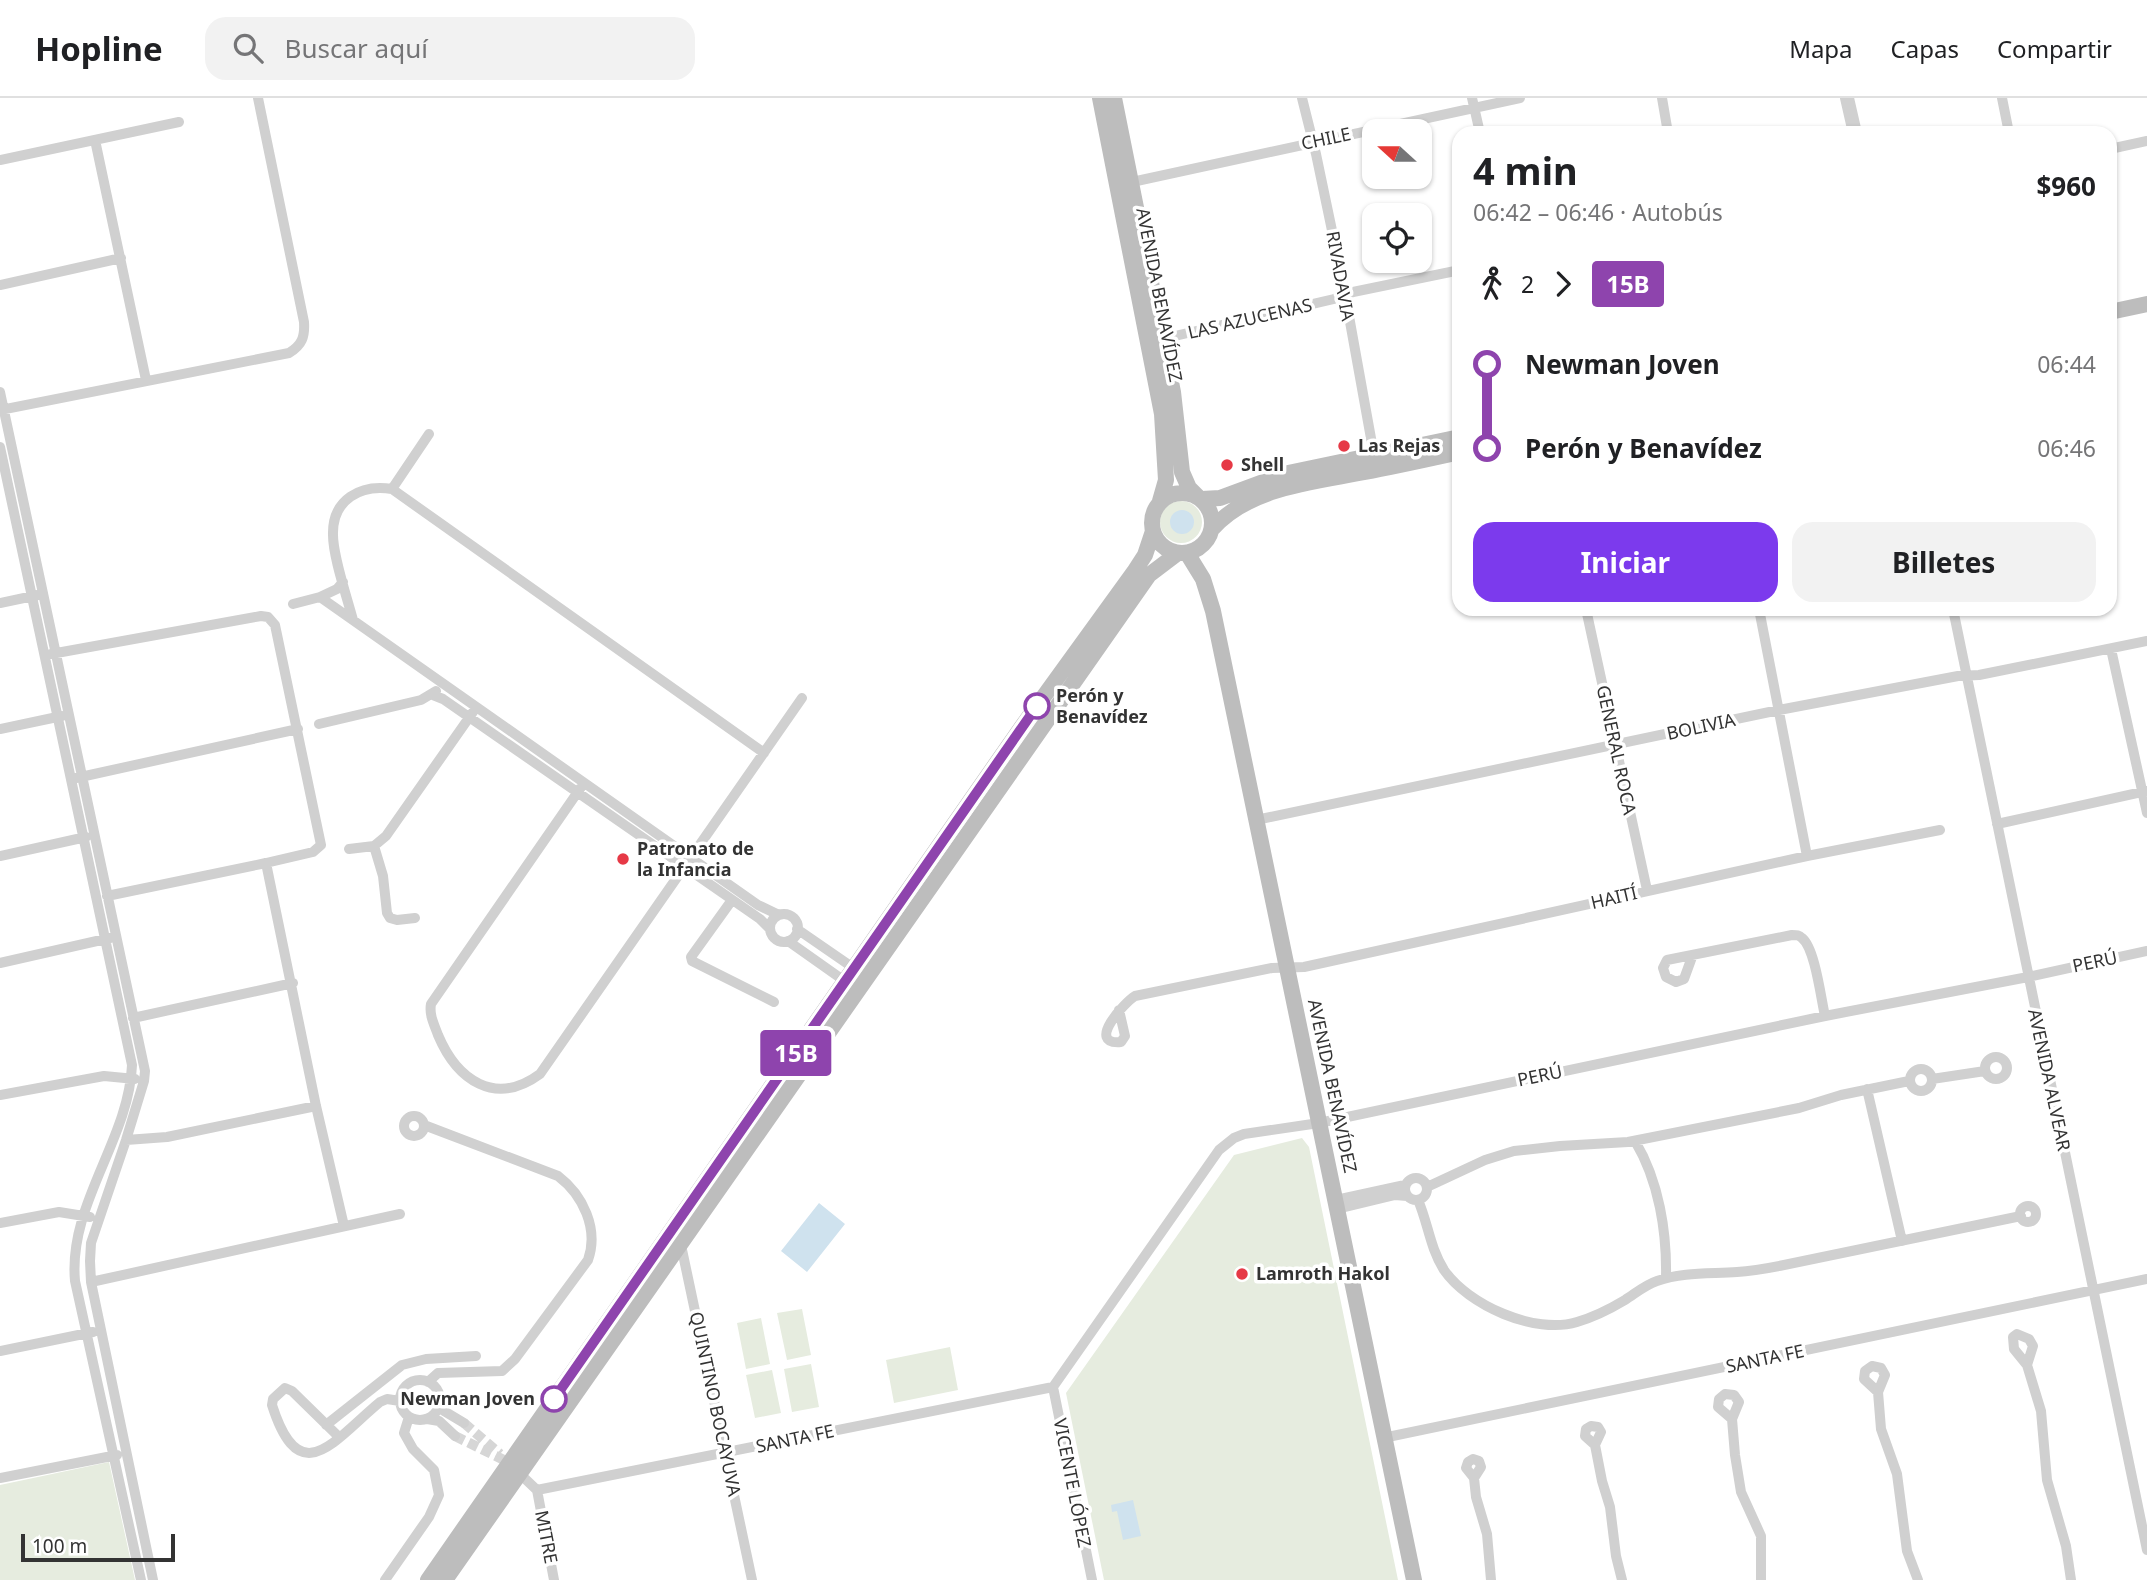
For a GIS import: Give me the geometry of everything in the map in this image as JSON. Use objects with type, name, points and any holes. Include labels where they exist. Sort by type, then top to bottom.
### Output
[{"type":"main road","name":"AVENIDA BENAVÍDEZ","points":[[1100,98],[1162,414],[1166,480],[1160,501]]},
{"type":"main road","name":"AVENIDA BENAVÍDEZ","points":[[1114,98],[1173,392],[1182,472],[1189,488],[1200,497]]},
{"type":"main road","points":[[2117,299],[2147,293]]},
{"type":"main road","points":[[2117,310],[2147,304]]},
{"type":"main road","points":[[676,1238],[850,976],[1021,728],[1134,572],[1145,555],[1153,531],[1152,515],[1160,501],[1178,492],[1220,498],[1288,473],[1452,439]]},
{"type":"main road","points":[[445,1580],[515,1469],[676,1238],[1149,575],[1182,553],[1200,548],[1221,518],[1239,506],[1276,491],[1452,454]]},
{"type":"main road","points":[[1200,497],[1211,512],[1211,533]]},
{"type":"main road","points":[[1153,531],[1162,546],[1182,553]]},
{"type":"main road","name":"AVENIDA BENAVÍDEZ","points":[[1211,533],[1207,555],[1210,600],[1414,1580]]},
{"type":"main road","name":"AVENIDA BENAVÍDEZ","points":[[1182,553],[1196,564],[1210,600]]},
{"type":"main road","points":[[428,1580],[515,1469]]},
{"type":"street","points":[[2,410],[289,353],[298,348],[302,341],[304,322],[258,98]]},
{"type":"street","name":"RIVADAVIA","points":[[1302,98],[1344,295],[1374,455]]},
{"type":"street","name":"CHILE","points":[[1132,182],[1473,103],[1520,98]]},
{"type":"street","points":[[1662,98],[1667,126]]},
{"type":"street","points":[[1847,98],[1853,126]]},
{"type":"street","points":[[2002,98],[2008,126]]},
{"type":"street","points":[[1473,103],[1478,126]]},
{"type":"street","points":[[0,160],[179,122]]},
{"type":"street","points":[[95,140],[146,380]]},
{"type":"street","points":[[2117,147],[2147,141]]},
{"type":"street","points":[[0,285],[121,258]]},
{"type":"street","name":"LAS AZUCENAS","points":[[1162,339],[1452,272]]},
{"type":"street","points":[[0,393],[8,475]]},
{"type":"street","points":[[392,489],[429,434]]},
{"type":"street","points":[[0,447],[50,655],[69,715],[82,838],[132,1065],[119,1121],[85,1214],[74,1262],[75,1280],[89,1333],[141,1580]]},
{"type":"street","points":[[353,620],[333,535],[336,517],[344,503],[356,492],[369,487],[392,489],[764,753]]},
{"type":"street","points":[[293,604],[331,593],[343,582]]},
{"type":"street","points":[[0,603],[37,595]]},
{"type":"street","points":[[320,597],[476,706],[581,788]]},
{"type":"street","points":[[50,655],[261,616],[268,617],[275,625],[321,845],[313,852],[107,896]]},
{"type":"street","name":"GENERAL ROCA","points":[[1587,616],[1647,890]]},
{"type":"street","points":[[1760,616],[1807,856]]},
{"type":"street","name":"AVENIDA ALVEAR","points":[[1954,616],[2147,1550]]},
{"type":"street","name":"BOLIVIA","points":[[1256,820],[1779,710],[2147,641]]},
{"type":"street","points":[[2111,649],[2145,792],[2147,813]]},
{"type":"street","points":[[50,655],[57,717],[94,835],[145,1071],[126,1140],[91,1242],[92,1282],[153,1580]]},
{"type":"street","points":[[318,724],[421,700],[433,695],[441,683]]},
{"type":"street","points":[[433,695],[581,788],[688,862],[758,905],[779,915],[792,917],[797,929],[850,976]]},
{"type":"street","points":[[581,788],[431,1004],[429,1012],[446,1054],[467,1077],[481,1084],[513,1088],[528,1083],[540,1074],[802,698]]},
{"type":"street","points":[[349,849],[374,846],[386,836],[476,706]]},
{"type":"street","points":[[0,729],[69,715]]},
{"type":"street","points":[[76,778],[298,729]]},
{"type":"street","points":[[1997,824],[2145,792]]},
{"type":"street","name":"HAITÍ","points":[[1119,1010],[1135,996],[1272,968],[1317,964],[1647,890],[1940,830]]},
{"type":"street","points":[[0,856],[94,835]]},
{"type":"street","points":[[374,846],[383,876],[387,913],[390,918],[397,920],[415,918]]},
{"type":"street","points":[[688,862],[770,929],[777,940],[788,941],[850,976]]},
{"type":"street","points":[[266,863],[316,1106],[344,1226]]},
{"type":"street","points":[[732,900],[691,957],[692,961],[774,1002]]},
{"type":"street","points":[[770,929],[772,920],[779,915]]},
{"type":"street","points":[[788,941],[794,937],[797,929]]},
{"type":"street","points":[[1692,957],[1792,935],[1800,936],[1810,952],[1825,1016]]},
{"type":"street","points":[[0,963],[116,937]]},
{"type":"street","name":"PERÚ","points":[[1053,1387],[1219,1150],[1227,1142],[1244,1134],[1319,1123],[2147,951]]},
{"type":"street","points":[[134,1018],[293,984]]},
{"type":"street","points":[[1920,1068],[1927,1070],[1932,1079],[1927,1090],[1919,1091],[1912,1088],[1909,1081],[1911,1074],[1920,1068]]},
{"type":"street","points":[[1932,1079],[1985,1071]]},
{"type":"street","points":[[0,1096],[104,1076],[144,1081]]},
{"type":"street","points":[[1406,1190],[1412,1199],[1418,1200],[1424,1196],[1427,1187],[1485,1160],[1514,1151],[1635,1141],[1799,1108],[1867,1089],[1909,1081]]},
{"type":"street","points":[[1867,1089],[1902,1241]]},
{"type":"street","points":[[126,1140],[167,1138],[316,1106]]},
{"type":"street","points":[[424,1125],[558,1175],[570,1185],[583,1204],[592,1228],[593,1247],[588,1260],[515,1359],[502,1371],[438,1373],[428,1382]]},
{"type":"street","points":[[1635,1141],[1653,1180],[1660,1210],[1665,1236],[1666,1278]]},
{"type":"street","points":[[1406,1190],[1410,1179],[1417,1177],[1423,1180],[1427,1187]]},
{"type":"street","points":[[1336,1204],[1406,1190]]},
{"type":"street","points":[[1418,1200],[1435,1252],[1444,1270],[1456,1284],[1503,1314],[1531,1322],[1566,1325],[1602,1312],[1653,1282],[1666,1278],[1755,1270],[2021,1216]]},
{"type":"street","points":[[0,1223],[59,1212],[85,1214],[98,1221]]},
{"type":"street","points":[[92,1282],[400,1214]]},
{"type":"street","name":"QUINTINO BOCAYUVA","points":[[676,1238],[752,1580]]},
{"type":"street","name":"SANTA FE","points":[[1383,1438],[2147,1279]]},
{"type":"street","points":[[0,1351],[101,1330]]},
{"type":"street","points":[[326,1425],[402,1365],[426,1359],[476,1356]]},
{"type":"street","points":[[402,1365],[408,1384]]},
{"type":"street","points":[[2027,1365],[2045,1430],[2047,1480],[2066,1546],[2071,1580]]},
{"type":"street","points":[[427,1419],[437,1411],[438,1391],[428,1382],[414,1381],[403,1389],[400,1401],[404,1413],[414,1420],[439,1421],[455,1436]]},
{"type":"street","name":"SANTA FE","points":[[537,1490],[1053,1387]]},
{"type":"street","name":"VICENTE LÓPEZ","points":[[1053,1387],[1092,1580]]},
{"type":"street","points":[[339,1437],[292,1391],[285,1388],[273,1399],[272,1405],[286,1440],[295,1450],[309,1453],[324,1449],[339,1437],[380,1402],[387,1399],[400,1401]]},
{"type":"street","points":[[1878,1392],[1881,1429],[1897,1475],[1907,1551],[1918,1580]]},
{"type":"street","points":[[439,1405],[464,1423]]},
{"type":"street","points":[[385,1580],[429,1517],[439,1495],[435,1470],[413,1449],[404,1433],[408,1417]]},
{"type":"street","points":[[1732,1419],[1741,1492],[1760,1536],[1761,1580]]},
{"type":"street","points":[[1595,1445],[1610,1507],[1621,1580],[1627,1580]]},
{"type":"street","points":[[0,1478],[127,1453]]},
{"type":"street","name":"MITRE","points":[[515,1469],[537,1490],[554,1580]]},
{"type":"street","points":[[1474,1478],[1476,1497],[1488,1541],[1491,1580]]},
{"type":"shaded area","points":[[1181,501],[1196,507],[1202,522],[1196,537],[1181,543],[1166,537],[1160,522],[1166,507]]},
{"type":"shaded area","name":"Lamroth Hakol","points":[[1302,1138],[1309,1147],[1398,1580],[1104,1580],[1066,1393],[1234,1155]]},
{"type":"shaded area","points":[[802,1309],[811,1355],[787,1360],[777,1313]]},
{"type":"shaded area","points":[[761,1318],[770,1364],[746,1369],[737,1323]]},
{"type":"shaded area","points":[[950,1347],[958,1390],[894,1403],[886,1360]]},
{"type":"shaded area","points":[[811,1364],[819,1407],[792,1412],[784,1369]]},
{"type":"shaded area","points":[[772,1370],[781,1413],[755,1418],[746,1375]]},
{"type":"shaded area","points":[[109,1462],[135,1580],[0,1580],[0,1485]]},
{"type":"water","points":[[1182,510],[1193,517],[1194,522],[1187,533],[1182,534],[1171,527],[1170,522],[1177,511]]},
{"type":"water","points":[[819,1203],[845,1224],[807,1272],[781,1251]]},
{"type":"water","points":[[1133,1500],[1141,1536],[1123,1540],[1117,1511],[1112,1512],[1111,1505]]},
{"type":"tunnel","points":[[464,1423],[500,1454]]},
{"type":"tunnel","points":[[455,1436],[510,1463]]},
{"type":"bus line","name":"15B","points":[[554,1399],[1037,706]]},
{"type":"place","name":"Las Rejas","points":[[1344,446]]},
{"type":"place","name":"Shell","points":[[1227,465]]},
{"type":"place","name":"Perón y Benavídez","points":[[1037,706]]},
{"type":"place","name":"Patronato de la Infancia","points":[[623,859]]},
{"type":"place","name":"Lamroth Hakol","points":[[1242,1274]]},
{"type":"place","name":"Newman Joven","points":[[554,1399]]}]
